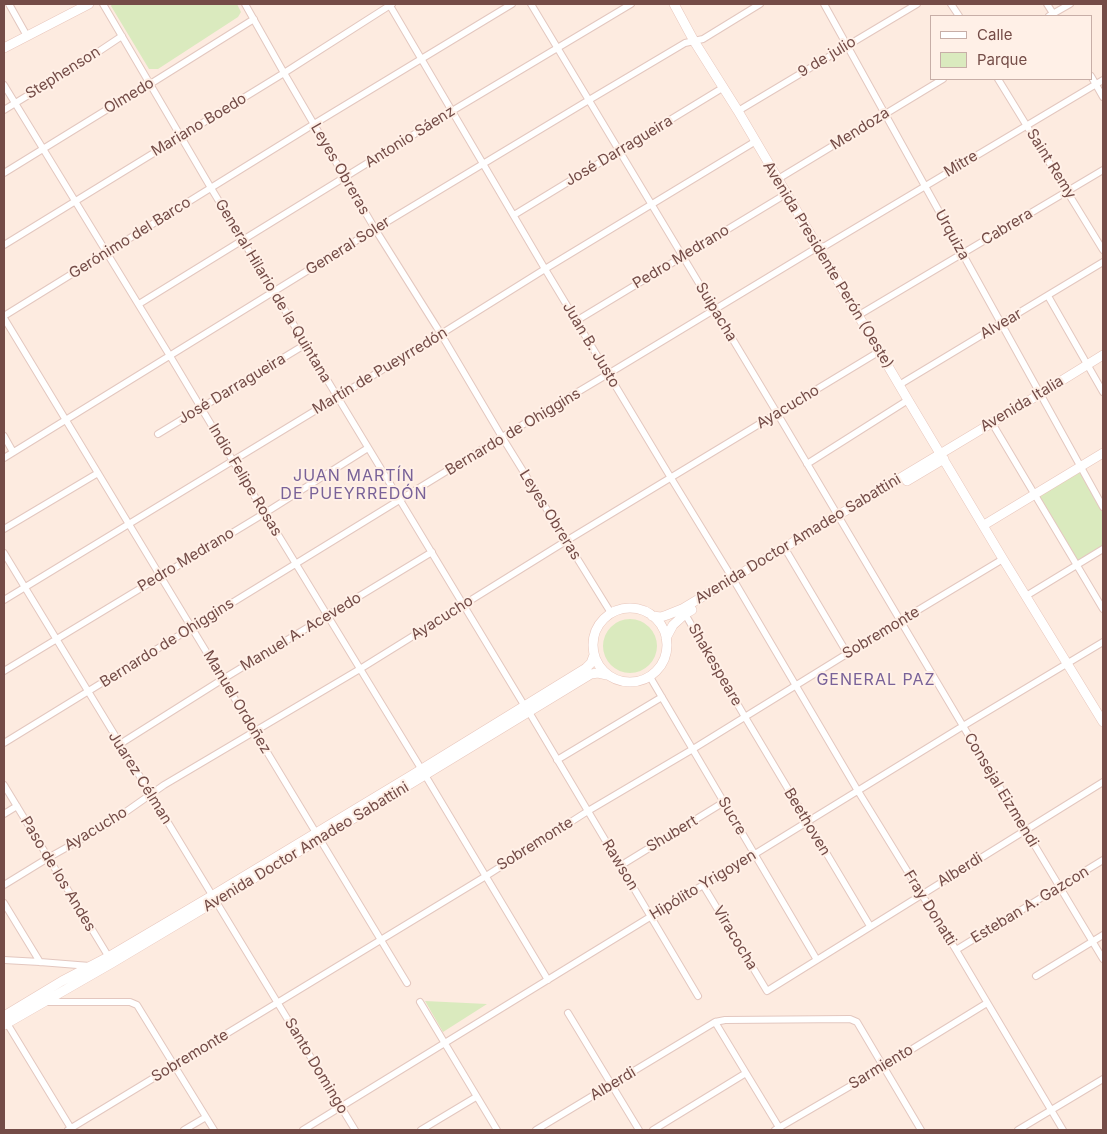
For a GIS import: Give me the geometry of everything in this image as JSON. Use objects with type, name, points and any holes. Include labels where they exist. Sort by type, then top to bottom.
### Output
[{"type":"main road","points":[[4,48],[89,4]]},
{"type":"main road","name":"Avenida Presidente Perón (Oeste)","points":[[674,4],[694,41],[756,141],[899,385],[1103,722]]},
{"type":"main road","name":"Avenida Italia","points":[[942,456],[1103,354]]},
{"type":"main road","points":[[984,525],[1103,453]]},
{"type":"main road","name":"Avenida Doctor Amadeo Sabattini","points":[[666,638],[673,625],[685,614],[734,581],[942,456]]},
{"type":"main road","name":"Avenida Doctor Amadeo Sabattini","points":[[652,616],[661,617],[675,613],[787,552],[838,518]]},
{"type":"main road","points":[[632,608],[642,610],[652,616],[658,622],[666,638],[667,649],[664,660],[658,669],[650,677],[628,683],[607,675],[599,666],[594,655],[593,643],[595,632],[601,621],[611,614],[632,608]]},
{"type":"main road","name":"Avenida Doctor Amadeo Sabattini","points":[[5,1020],[42,1002],[423,772],[586,668],[591,663],[594,655]]},
{"type":"main road","name":"Avenida Doctor Amadeo Sabattini","points":[[526,708],[590,674],[607,675]]},
{"type":"main road","name":"Avenida Doctor Amadeo Sabattini","points":[[5,1020],[62,981],[91,966],[110,960]]},
{"type":"street","points":[[9,4],[27,36]]},
{"type":"street","name":"General Hilario de la Quintana","points":[[103,4],[211,188],[588,812]]},
{"type":"street","name":"Leyes Obreras","points":[[245,4],[375,229],[611,614]]},
{"type":"street","name":"Juan B. Justo","points":[[390,4],[544,269],[795,685]]},
{"type":"street","name":"Mariano Boedo","points":[[4,245],[284,73],[390,4]]},
{"type":"street","name":"Gerónimo del Barco","points":[[4,317],[314,124],[512,4]]},
{"type":"street","name":"Suipacha","points":[[531,4],[900,621]]},
{"type":"street","name":"Antonio Sáenz","points":[[139,304],[452,111],[631,4]]},
{"type":"street","name":"General Soler","points":[[4,458],[375,229],[685,42],[702,39],[760,4]]},
{"type":"street","name":"Urquiza","points":[[824,4],[1103,507]]},
{"type":"street","name":"9 de julio","points":[[738,111],[917,4]]},
{"type":"street","points":[[952,4],[958,15]]},
{"type":"street","points":[[1047,4],[1052,15],[1070,4]]},
{"type":"street","name":"Olmedo","points":[[4,173],[254,20]]},
{"type":"street","name":"Stephenson","points":[[4,110],[122,36]]},
{"type":"street","points":[[1092,78],[1103,97]]},
{"type":"street","name":"Mendoza","points":[[778,179],[941,80]]},
{"type":"street","name":"Saint Remy","points":[[999,80],[1103,250]]},
{"type":"street","name":"Mitre","points":[[818,247],[825,246],[1103,80]]},
{"type":"street","name":"Indio Felipe Rosas","points":[[4,85],[139,304],[548,980]]},
{"type":"street","name":"José Darragueira","points":[[514,215],[724,88]]},
{"type":"street","name":"Martín de Pueyrredón","points":[[4,600],[756,141]]},
{"type":"street","name":"Cabrera","points":[[859,315],[1103,170]]},
{"type":"street","name":"Pedro Medrano","points":[[576,321],[786,194]]},
{"type":"street","name":"Bernardo de Ohiggins","points":[[4,743],[502,437],[818,247]]},
{"type":"street","name":"Alvear","points":[[899,385],[1103,262]]},
{"type":"street","points":[[1048,296],[1103,392]]},
{"type":"street","name":"Manuel Ordoñez","points":[[4,317],[407,983]]},
{"type":"street","name":"José Darragueira","points":[[158,434],[306,344]]},
{"type":"street","name":"Ayacucho","points":[[4,885],[110,823],[164,786],[360,669],[566,541],[880,351]]},
{"type":"street","points":[[807,464],[908,400]]},
{"type":"street","points":[[992,423],[1103,609]]},
{"type":"street","points":[[4,436],[13,452]]},
{"type":"street","name":"Pedro Medrano","points":[[4,671],[265,513],[368,448]]},
{"type":"street","points":[[4,529],[98,472]]},
{"type":"street","points":[[1026,596],[1103,549]]},
{"type":"street","name":"Manuel A. Acevedo","points":[[120,744],[432,552]]},
{"type":"street","points":[[787,552],[848,653]]},
{"type":"street","name":"Juarez Célman","points":[[4,553],[87,692],[278,1002]]},
{"type":"street","name":"Sobremonte","points":[[70,1130],[1003,559]]},
{"type":"street","name":"Shakespeare","points":[[685,614],[745,717]]},
{"type":"street","name":"Consejal Eizmendi","points":[[900,621],[1103,959]]},
{"type":"street","name":"Hipólito Yrigoyen","points":[[303,1130],[962,726],[1103,642]]},
{"type":"street","points":[[650,677],[693,749]]},
{"type":"street","name":"Fray Donatti","points":[[795,685],[1063,1130]]},
{"type":"street","points":[[557,760],[662,697]]},
{"type":"street","name":"Beethoven","points":[[745,717],[870,926]]},
{"type":"street","name":"Sucre","points":[[693,749],[817,960]]},
{"type":"street","name":"Alberdi","points":[[766,991],[1103,782]]},
{"type":"street","name":"Paso de los Andes","points":[[4,785],[110,960]]},
{"type":"street","name":"Shubert","points":[[620,866],[724,802]]},
{"type":"street","points":[[4,814],[17,806]]},
{"type":"street","name":"Rawson","points":[[588,812],[698,996]]},
{"type":"street","name":"Esteban A. Gazcon","points":[[956,950],[1103,860]]},
{"type":"street","name":"Viracocha","points":[[703,885],[766,991]]},
{"type":"street","points":[[4,903],[40,962]]},
{"type":"street","points":[[1036,976],[1103,935]]},
{"type":"street","points":[[4,960],[91,966]]},
{"type":"street","points":[[42,1002],[130,1002],[137,1005],[214,1130]]},
{"type":"street","name":"Santo Domingo","points":[[278,1002],[355,1130]]},
{"type":"street","points":[[420,1002],[496,1130]]},
{"type":"street","name":"Sarmiento","points":[[778,1129],[987,1003]]},
{"type":"street","points":[[568,1013],[639,1130]]},
{"type":"street","points":[[778,1129],[715,1022],[725,1020],[850,1019],[857,1022],[921,1130]]},
{"type":"street","points":[[5,1020],[70,1130]]},
{"type":"street","name":"Alberdi","points":[[536,1130],[715,1022]]},
{"type":"street","points":[[653,1130],[746,1073]]},
{"type":"street","points":[[1018,1130],[1103,1079]]},
{"type":"street","points":[[421,1130],[476,1097]]},
{"type":"street","points":[[184,1130],[206,1117]]},
{"type":"green space","points":[[112,4],[237,4],[241,12],[238,17],[158,69],[149,69],[111,6]]},
{"type":"green space","points":[[1080,472],[1103,513],[1103,545],[1078,561],[1038,496]]},
{"type":"green space","points":[[625,619],[635,619],[645,623],[653,631],[657,646],[653,661],[645,669],[635,673],[625,673],[615,669],[607,661],[603,651],[603,641],[607,631],[615,623]]},
{"type":"green space","points":[[425,1001],[487,1004],[443,1032]]},
{"type":"district","name":"JUAN MARTÍN DE PUEYRREDÓN","points":[[354,485]]},
{"type":"district","name":"GENERAL PAZ","points":[[876,680]]}]
